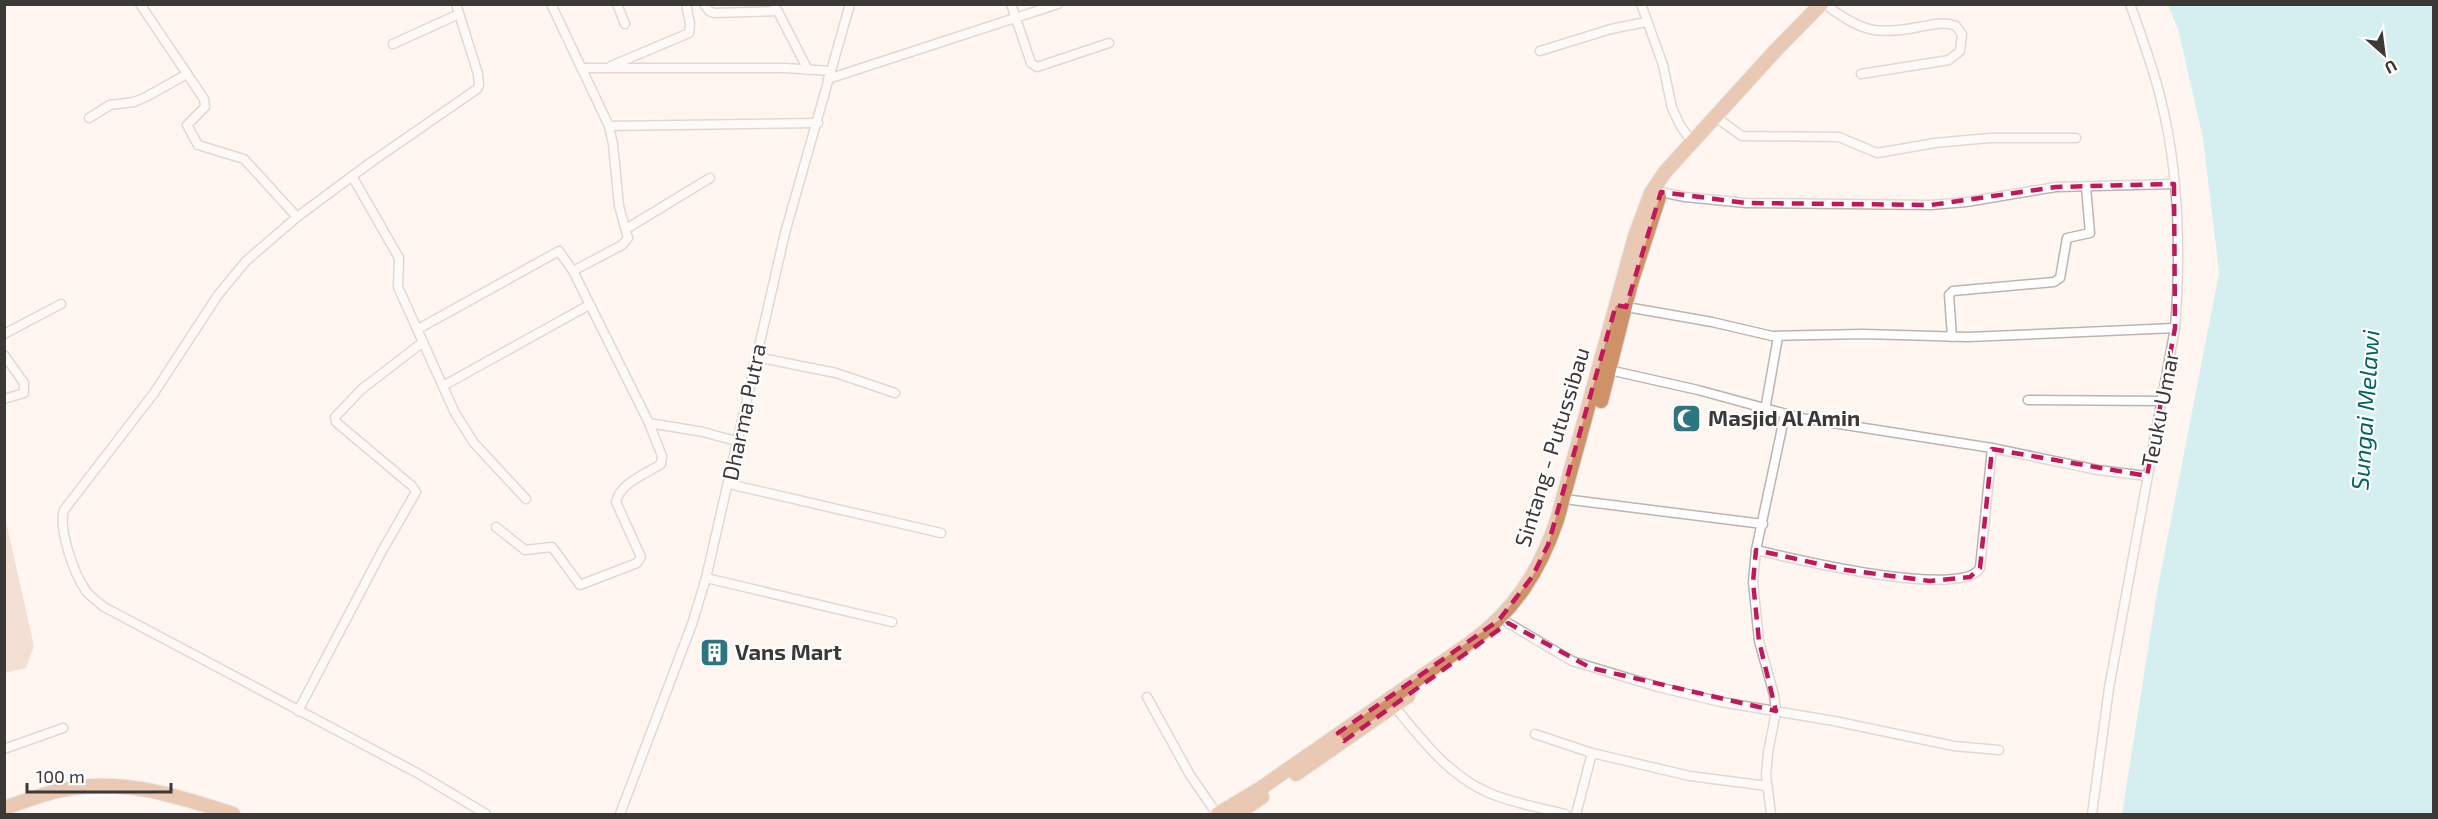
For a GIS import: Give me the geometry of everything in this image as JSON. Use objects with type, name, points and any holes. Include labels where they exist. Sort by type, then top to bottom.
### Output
[{"type":"highway","name":"Sintang - Putussibau","points":[[1237,814],[1490,628],[1507,612],[1532,577],[1548,545],[1621,306],[1631,283],[1661,192],[1673,175],[1721,121],[1828,6]]},
{"type":"highway","name":"Sintang - Putussibau","points":[[1217,814],[1394,706],[1474,650],[1508,623],[1536,586],[1547,566],[1572,500],[1610,370],[1635,237],[1651,192],[1691,141],[1828,6]]},
{"type":"highway","points":[[4,808],[61,790],[94,785],[159,791],[233,814]]},
{"type":"street","points":[[140,4],[206,104],[187,125],[198,145],[244,159],[297,217]]},
{"type":"street","points":[[456,4],[478,74],[477,89],[352,176],[297,217],[246,261],[218,295],[167,375],[64,510],[61,520],[62,530],[80,579],[87,592],[104,607],[419,774],[486,814]]},
{"type":"street","points":[[551,4],[609,126],[619,206],[628,238],[622,245],[573,271]]},
{"type":"street","points":[[617,4],[625,24]]},
{"type":"street","points":[[608,68],[689,33],[690,24],[686,4]]},
{"type":"street","points":[[705,4],[709,11],[714,13],[775,8],[808,70]]},
{"type":"street","name":"Dharma Putra","points":[[620,814],[690,630],[706,578],[785,233],[850,4]]},
{"type":"street","points":[[1011,4],[1031,63],[1037,67],[1109,43]]},
{"type":"street","points":[[581,68],[808,70],[830,75],[1058,4]]},
{"type":"street","points":[[1641,4],[1663,65],[1672,108],[1691,141]]},
{"type":"street","name":"Teuku Umar","points":[[2091,814],[2109,688],[2175,328],[2178,286],[2174,184],[2160,96],[2130,4]]},
{"type":"street","points":[[1828,6],[1861,28],[1899,31],[1943,22],[1956,26],[1962,34],[1960,51],[1949,60],[1861,74]]},
{"type":"street","points":[[393,44],[459,14]]},
{"type":"street","points":[[1540,51],[1611,29],[1646,22]]},
{"type":"street","points":[[90,118],[110,105],[134,102],[146,97],[187,74]]},
{"type":"street","points":[[1721,121],[1742,136],[1839,138],[1877,153],[1935,143],[1989,138],[2076,138]]},
{"type":"street","points":[[609,126],[818,123]]},
{"type":"street","points":[[352,176],[399,258],[397,283],[455,413],[474,443],[526,499]]},
{"type":"street","points":[[626,229],[710,178]]},
{"type":"street","points":[[1661,192],[1685,197],[1746,203],[1931,205],[1966,202],[2056,187],[2174,184]]},
{"type":"street","points":[[1952,337],[1949,295],[1953,291],[2054,282],[2060,278],[2067,238],[2090,233],[2086,187]]},
{"type":"street","points":[[418,329],[555,251],[562,253],[649,423],[662,456],[661,464],[629,484],[619,494],[616,502],[641,557],[637,563],[580,585],[552,547],[525,550],[496,527]]},
{"type":"street","points":[[4,334],[61,304]]},
{"type":"street","points":[[443,386],[589,305]]},
{"type":"street","points":[[1621,306],[1712,322],[1778,337],[1863,334],[1952,337],[2175,328]]},
{"type":"street","points":[[1766,410],[1778,337]]},
{"type":"street","points":[[298,711],[382,551],[416,492],[412,486],[336,422],[335,417],[362,389],[423,342]]},
{"type":"street","points":[[4,355],[24,383],[24,393],[4,399]]},
{"type":"street","points":[[756,357],[836,373],[895,393]]},
{"type":"street","points":[[1610,370],[1698,390],[1785,414],[1992,448],[2098,470],[2147,476]]},
{"type":"street","points":[[2028,400],[2162,401]]},
{"type":"street","points":[[1771,814],[1767,786],[1768,753],[1776,711],[1774,694],[1759,641],[1754,600],[1756,550],[1785,414]]},
{"type":"street","points":[[649,423],[704,432],[736,441]]},
{"type":"street","points":[[1756,550],[1846,570],[1930,581],[1970,577],[1980,568],[1992,448]]},
{"type":"street","points":[[729,484],[941,533]]},
{"type":"street","points":[[1572,500],[1763,524]]},
{"type":"street","points":[[706,578],[892,622]]},
{"type":"street","points":[[1508,623],[1572,661],[1611,674],[1721,702],[1954,746],[1999,750]]},
{"type":"street","points":[[1147,697],[1190,775],[1217,814]]},
{"type":"street","points":[[1394,706],[1432,753],[1468,782],[1490,793],[1565,814]]},
{"type":"street","points":[[4,749],[63,728]]},
{"type":"street","points":[[1535,734],[1592,753],[1690,776],[1767,786]]},
{"type":"street","points":[[1576,814],[1592,753]]},
{"type":"highlighted area","points":[[2174,184],[2175,328],[2147,476],[1992,449],[1980,568],[1970,577],[1930,581],[1846,570],[1756,550],[1753,582],[1759,641],[1776,711],[1591,668],[1508,623],[1344,741],[1338,733],[1499,620],[1532,577],[1548,545],[1616,305],[1626,307],[1661,192],[1746,203],[1931,205],[2056,187]]},
{"type":"shaded area","points":[[4,513],[34,646],[26,668],[5,673]]},
{"type":"water","name":"Sungai Melawi","points":[[2168,5],[2433,5],[2433,814],[2122,814],[2157,592],[2219,273],[2203,138],[2178,29]]},
{"type":"place","name":"Masjid Al Amin","points":[[1687,418]]},
{"type":"place","name":"Vans Mart","points":[[714,652]]}]
